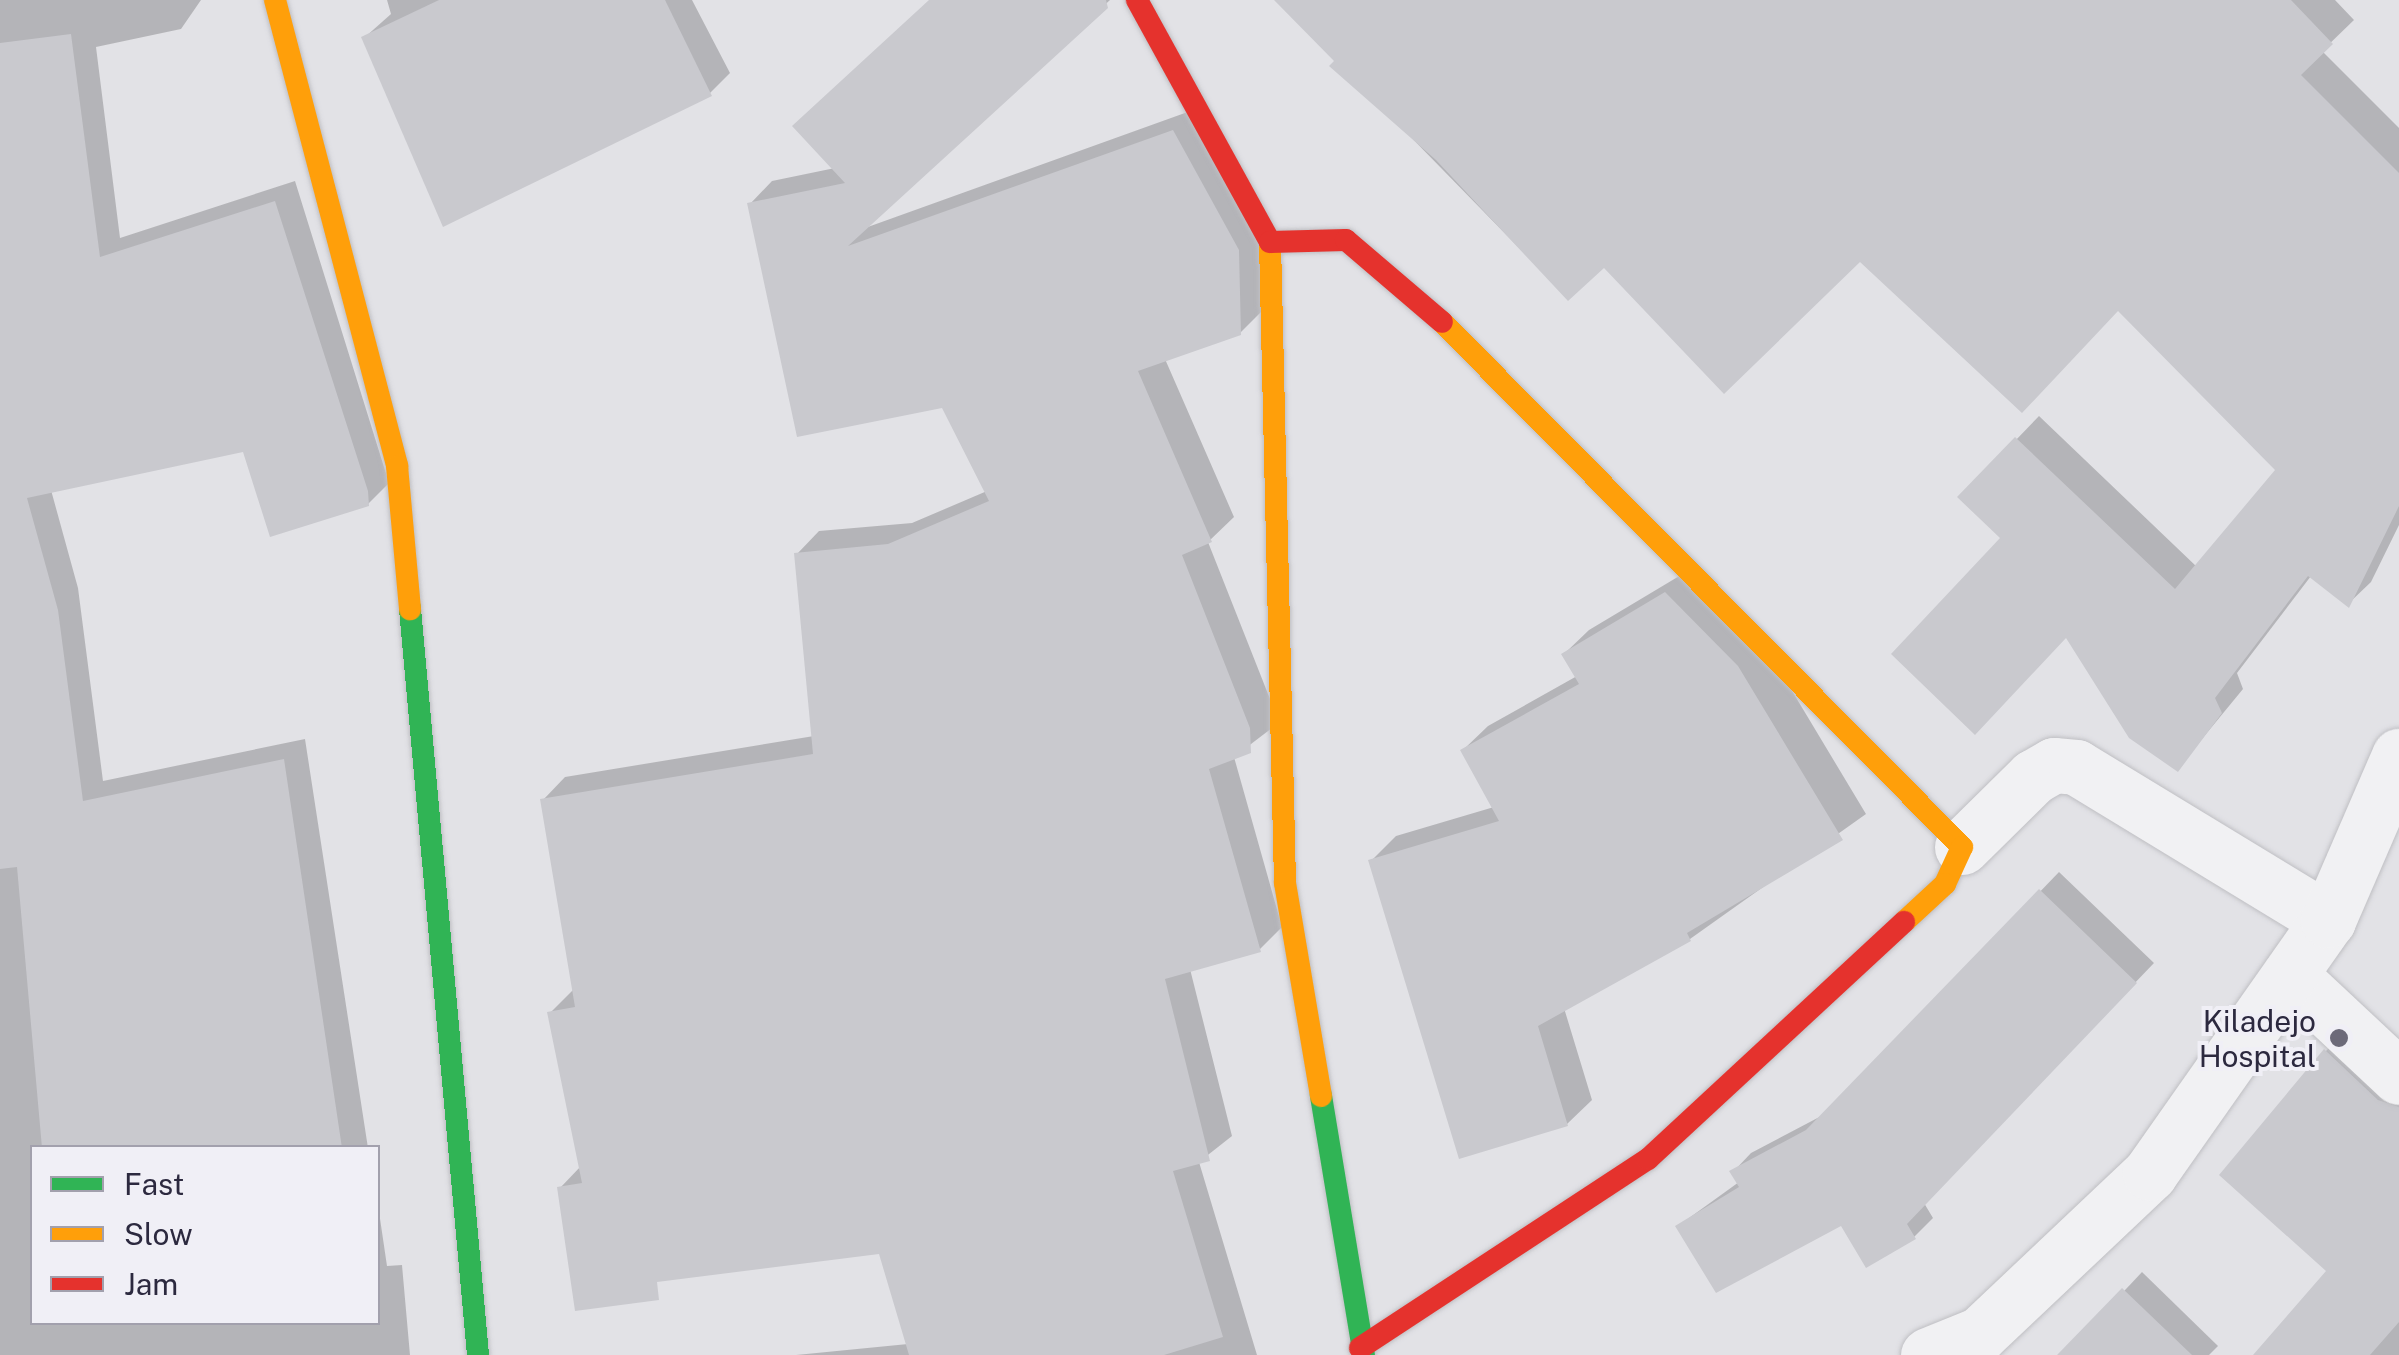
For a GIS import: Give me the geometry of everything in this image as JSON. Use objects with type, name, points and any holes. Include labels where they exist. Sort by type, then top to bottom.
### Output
[{"type":"street","points":[[275,0],[397,466],[478,1355]]},
{"type":"street","points":[[1137,0],[1270,242],[1286,883],[1362,1352],[1648,1159],[1946,884],[1962,846],[2032,777],[2054,764],[2076,767],[2328,920]]},
{"type":"street","points":[[1270,242],[1346,240],[1393,272],[1962,846]]},
{"type":"street","points":[[1928,1355],[1988,1344],[2150,1173],[2328,920],[2399,756]]},
{"type":"street","points":[[2290,975],[2399,1077]]},
{"type":"building","points":[[439,0],[665,0],[712,96],[443,227],[361,37]]},
{"type":"building","points":[[929,0],[1106,0],[1108,8],[848,246],[1173,130],[1239,250],[1241,335],[1138,371],[1212,542],[1182,555],[1250,728],[1251,753],[1209,769],[1261,952],[1165,979],[1210,1161],[1173,1171],[1223,1337],[1164,1355],[909,1355],[879,1254],[657,1282],[659,1300],[575,1311],[557,1187],[582,1183],[547,1012],[575,1007],[540,799],[813,754],[794,553],[888,544],[989,501],[942,408],[797,437],[747,203],[845,183],[792,126]]},
{"type":"building","points":[[1274,0],[2291,0],[2333,44],[2301,75],[2399,173],[2399,506],[2349,608],[2308,576],[2215,698],[2222,713],[2178,772],[2129,738],[2066,638],[1975,735],[1891,654],[2000,538],[1957,497],[2015,437],[2175,589],[2275,470],[2118,311],[2022,413],[1860,262],[1724,394],[1604,268],[1568,301],[1436,160],[1329,66],[1334,61]]},
{"type":"building","points":[[71,34],[100,257],[275,201],[368,491],[369,506],[270,537],[243,452],[27,498],[58,610],[83,801],[284,759],[342,1145],[42,1145],[17,867],[0,869],[0,43]]},
{"type":"building","points":[[1665,592],[1738,666],[1843,840],[1687,933],[1691,941],[1538,1026],[1568,1126],[1459,1159],[1368,860],[1499,821],[1460,750],[1579,684],[1561,654]]},
{"type":"building","points":[[2039,889],[2137,983],[1907,1224],[1916,1239],[1866,1268],[1841,1226],[1716,1293],[1675,1226],[1739,1187],[1729,1171],[1806,1130]]},
{"type":"building","points":[[2324,1049],[2378,1100],[2399,1107],[2399,1322],[2370,1355],[2253,1355],[2326,1271],[2219,1175]]},
{"type":"building","points":[[2122,1288],[2192,1355],[2057,1355]]},
{"type":"traffic: fast","points":[[410,609],[478,1355]]},
{"type":"traffic: fast","points":[[1321,1096],[1364,1355]]},
{"type":"traffic: slow","points":[[275,0],[397,466],[410,609]]},
{"type":"traffic: slow","points":[[1270,242],[1285,883],[1321,1096]]},
{"type":"traffic: slow","points":[[1442,322],[1962,847],[1945,884],[1904,922]]},
{"type":"traffic: jam","points":[[1137,0],[1270,242],[1346,240],[1442,322]]},
{"type":"traffic: jam","points":[[1360,1348],[1648,1159],[1904,922]]},
{"type":"place","name":"Kiladejo Hospital","points":[[2339,1038]]}]
